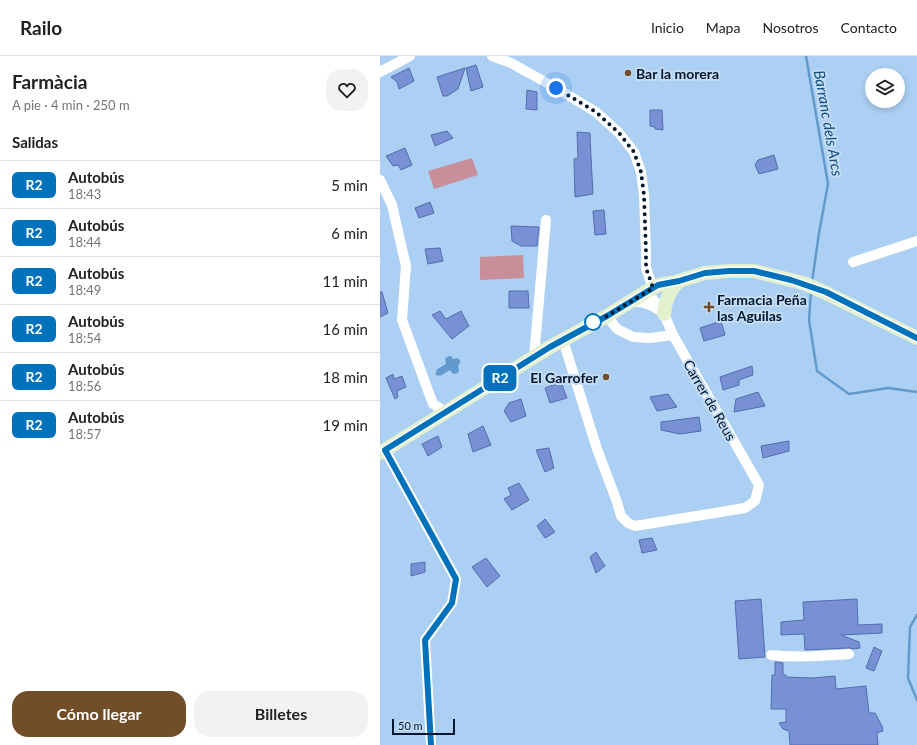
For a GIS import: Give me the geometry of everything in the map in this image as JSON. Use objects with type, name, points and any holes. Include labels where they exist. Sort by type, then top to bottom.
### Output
[{"type":"street","points":[[380,72],[410,56]]},
{"type":"street","points":[[492,56],[512,60],[596,112],[619,133],[634,152],[641,172],[644,195],[646,268],[650,290],[664,314]]},
{"type":"street","points":[[380,180],[392,206],[406,266],[402,320],[433,404],[440,408],[443,414]]},
{"type":"street","points":[[534,357],[546,220]]},
{"type":"street","points":[[853,262],[917,241]]},
{"type":"street","points":[[431,745],[425,640],[452,603],[456,579],[383,451],[534,357],[658,285],[679,281],[705,273],[754,271],[791,280],[826,292],[917,338]]},
{"type":"street","points":[[664,314],[664,308],[668,296],[679,281]]},
{"type":"street","points":[[630,302],[638,301],[645,303],[664,314]]},
{"type":"street","name":"Carrer de Reus","points":[[563,340],[597,449],[621,516],[628,523],[635,526],[746,508],[755,501],[759,485],[673,335],[664,314]]},
{"type":"street","points":[[607,316],[617,329],[633,337],[650,338],[673,335]]},
{"type":"street","points":[[771,655],[807,657],[849,654]]},
{"type":"shaded area","points":[[472,158],[478,175],[434,189],[428,171]]},
{"type":"shaded area","points":[[523,255],[524,278],[480,280],[480,257]]},
{"type":"water","points":[[449,356],[453,359],[457,358],[460,360],[458,373],[454,374],[450,370],[440,376],[437,376],[435,373],[437,372],[436,370],[446,364],[445,359]]},
{"type":"building","points":[[476,65],[483,87],[471,91],[466,68]]},
{"type":"building","points":[[409,68],[414,81],[399,89],[397,82],[391,77]]},
{"type":"building","points":[[465,68],[458,89],[447,96],[443,96],[437,77]]},
{"type":"building","points":[[527,90],[537,92],[537,110],[526,109]]},
{"type":"building","points":[[650,110],[662,110],[663,130],[655,129],[655,127],[650,126]]},
{"type":"building","points":[[447,131],[453,138],[435,146],[431,135]]},
{"type":"building","points":[[577,132],[590,133],[593,194],[575,197],[574,159],[578,158]]},
{"type":"building","points":[[405,148],[412,165],[401,170],[398,165],[393,166],[386,156]]},
{"type":"building","points":[[774,155],[778,169],[759,174],[755,165],[758,160]]},
{"type":"building","points":[[430,202],[434,213],[419,218],[415,208]]},
{"type":"building","points":[[604,210],[606,234],[595,235],[593,211]]},
{"type":"building","points":[[511,226],[539,227],[537,246],[521,246],[512,241]]},
{"type":"building","points":[[440,248],[443,261],[428,264],[425,249]]},
{"type":"building","points":[[509,291],[528,291],[529,308],[509,308]]},
{"type":"building","points":[[380,292],[382,292],[388,313],[380,317]]},
{"type":"building","points":[[440,311],[446,319],[461,311],[469,326],[452,339],[432,315]]},
{"type":"building","points":[[721,321],[725,335],[704,341],[700,328]]},
{"type":"building","points":[[752,366],[753,375],[739,380],[739,385],[723,390],[720,377]]},
{"type":"building","points":[[393,374],[394,379],[402,376],[406,387],[397,391],[398,397],[395,399],[386,378]]},
{"type":"building","points":[[561,382],[567,398],[550,403],[545,388]]},
{"type":"building","points":[[758,392],[765,406],[734,412],[736,399]]},
{"type":"building","points":[[668,394],[677,407],[657,411],[650,397]]},
{"type":"building","points":[[521,399],[526,416],[511,422],[504,411],[509,403]]},
{"type":"building","points":[[699,417],[701,431],[680,434],[661,430],[661,422]]},
{"type":"building","points":[[483,426],[491,445],[473,452],[468,434]]},
{"type":"building","points":[[438,436],[442,447],[428,456],[422,444]]},
{"type":"building","points":[[789,441],[789,451],[763,458],[761,446]]},
{"type":"building","points":[[549,448],[554,468],[545,472],[536,450]]},
{"type":"building","points":[[519,483],[529,500],[512,510],[504,499],[511,495],[508,488]]},
{"type":"building","points":[[545,519],[555,532],[545,538],[537,526]]},
{"type":"building","points":[[652,538],[657,550],[642,553],[639,540]]},
{"type":"building","points":[[596,552],[605,566],[596,573],[590,557]]},
{"type":"building","points":[[486,558],[500,576],[487,587],[472,567]]},
{"type":"building","points":[[425,562],[425,572],[411,576],[411,564]]},
{"type":"building","points":[[761,599],[765,657],[739,659],[735,601]]},
{"type":"building","points":[[857,599],[858,625],[882,624],[882,633],[841,635],[859,642],[860,648],[805,650],[804,634],[781,635],[781,622],[804,620],[803,602]]},
{"type":"building","points":[[874,647],[882,651],[874,671],[866,668]]},
{"type":"building","points":[[775,662],[783,663],[783,675],[786,675],[786,677],[813,678],[835,676],[836,689],[866,686],[869,713],[875,713],[882,726],[883,731],[877,733],[878,745],[790,745],[789,731],[783,729],[779,723],[786,722],[786,709],[771,709],[772,675],[775,675]]},
{"type":"waterway","name":"Barranc dels Arcs","points":[[806,56],[828,184],[812,282]]},
{"type":"waterway","name":"Barranc dels Arcs","points":[[811,291],[809,320],[817,371],[849,394],[888,388],[917,392]]},
{"type":"waterway","name":"Barranc dels Arcs","points":[[917,615],[910,627],[908,678],[917,700]]},
{"type":"bus line","name":"R2","points":[[431,745],[425,640],[452,603],[456,579],[385,450],[550,347],[607,316],[658,285],[679,281],[705,273],[754,271],[806,284],[826,292],[917,338]]},
{"type":"place","name":"Bar la morera","points":[[628,73]]},
{"type":"place","name":"Farmacia Peña las Aguilas","points":[[709,307]]},
{"type":"place","name":"El Garrofer","points":[[606,377]]},
{"type":"route","points":[[556,88],[596,112],[619,133],[634,152],[641,172],[645,199],[646,268],[653,288],[607,316],[593,322]]}]
